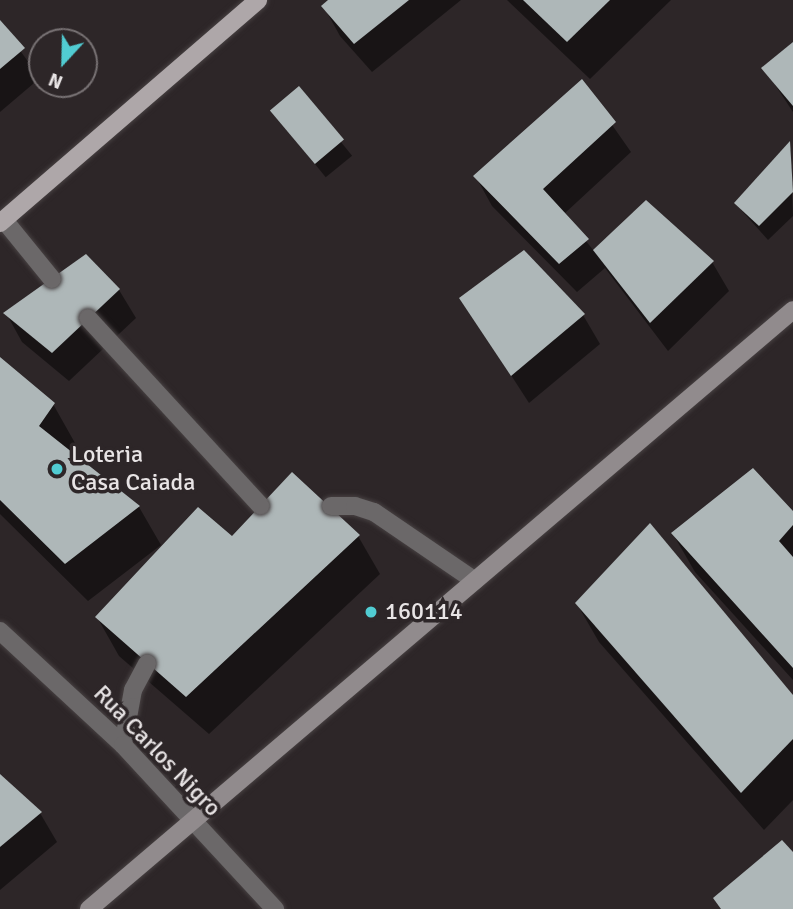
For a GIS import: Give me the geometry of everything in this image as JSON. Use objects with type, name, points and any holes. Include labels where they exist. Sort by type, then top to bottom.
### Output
[{"type":"main road","points":[[2,221],[258,0]]},
{"type":"main road","points":[[89,909],[793,310]]},
{"type":"street","points":[[2,221],[52,279]]},
{"type":"street","points":[[88,318],[261,506]]},
{"type":"street","points":[[331,506],[355,506],[374,512],[475,581]]},
{"type":"street","name":"Rua Carlos Nigro","points":[[0,631],[122,745],[275,909]]},
{"type":"street","points":[[122,745],[133,690],[148,664]]},
{"type":"building","points":[[328,0],[409,0],[354,44],[321,6]]},
{"type":"building","points":[[523,0],[610,0],[567,42]]},
{"type":"building","points":[[0,20],[25,48],[0,69]]},
{"type":"building","points":[[793,42],[793,106],[761,68]]},
{"type":"building","points":[[582,79],[616,122],[543,189],[589,239],[559,264],[473,176]]},
{"type":"building","points":[[299,86],[344,140],[315,164],[270,110]]},
{"type":"building","points":[[790,141],[793,192],[759,226],[734,203]]},
{"type":"building","points":[[646,200],[714,261],[650,323],[593,250]]},
{"type":"building","points":[[524,250],[585,314],[511,376],[459,298]]},
{"type":"building","points":[[86,254],[120,289],[52,353],[3,313]]},
{"type":"building","points":[[0,357],[55,403],[39,426],[140,506],[65,564],[0,500]]},
{"type":"building","points":[[753,468],[793,511],[793,525],[779,541],[793,557],[793,668],[671,533]]},
{"type":"building","points":[[292,472],[360,535],[186,697],[95,617],[198,507],[232,536]]},
{"type":"building","points":[[650,523],[793,695],[793,739],[741,793],[575,603]]},
{"type":"building","points":[[0,774],[42,812],[0,847]]},
{"type":"building","points":[[782,840],[793,852],[793,909],[721,909],[713,898]]},
{"type":"place","name":"Loteria Casa Caiada","points":[[57,469]]},
{"type":"place","name":"160114","points":[[371,612]]}]
